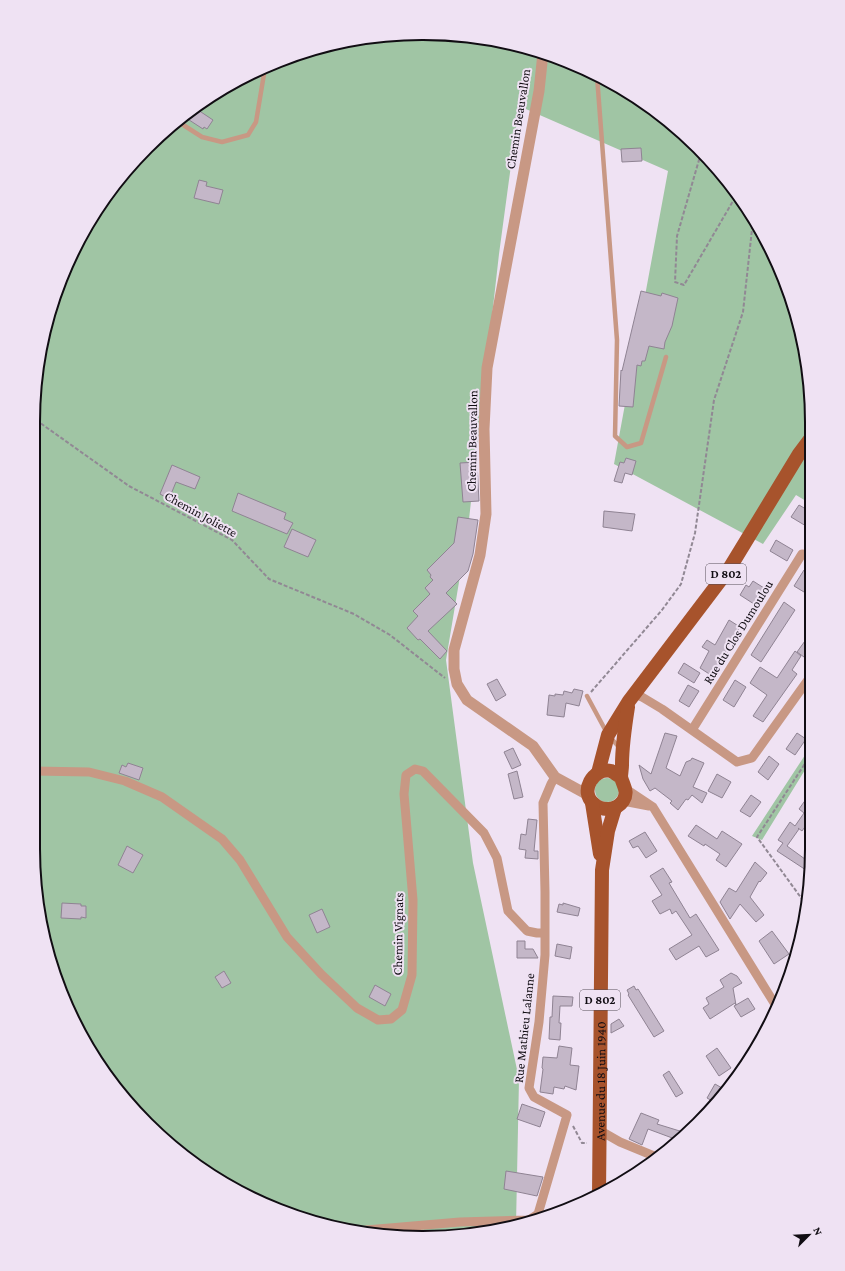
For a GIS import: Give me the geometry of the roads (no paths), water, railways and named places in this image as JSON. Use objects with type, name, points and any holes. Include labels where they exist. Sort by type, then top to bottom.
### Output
[{"type":"main road","name":"D 802","points":[[595,776],[608,735],[632,697],[729,569],[805,446]]},
{"type":"main road","name":"D 802","points":[[622,794],[622,749],[632,697]]},
{"type":"main road","points":[[610,771],[622,794],[603,809],[590,799],[588,786],[595,776],[610,771]]},
{"type":"main road","name":"Avenue du 18 Juin 1940","points":[[599,1188],[602,870],[608,831],[622,794]]},
{"type":"main road","name":"Avenue du 18 Juin 1940","points":[[590,799],[602,870]]},
{"type":"street","name":"Chemin Beauvallon","points":[[542,59],[539,91],[487,368],[484,429],[486,514],[480,555],[454,650],[454,669],[457,684],[466,700],[533,746],[559,779],[590,799]]},
{"type":"street","name":"Rue du Clos Dumoulou","points":[[692,730],[802,554],[805,554]]},
{"type":"street","points":[[632,697],[642,697],[662,709],[737,762],[752,758],[805,684]]},
{"type":"street","name":"Chemin Vignats","points":[[40,771],[89,772],[125,781],[162,797],[222,839],[240,860],[287,938],[321,974],[357,1008],[378,1020],[391,1019],[402,1010],[412,975],[413,900],[404,794],[406,775],[414,769],[423,771],[484,833],[497,858],[508,911],[527,932],[544,933]]},
{"type":"street","points":[[544,933],[545,892],[543,802],[550,784],[559,779],[576,782],[595,776]]},
{"type":"street","points":[[622,794],[653,807],[773,1001]]},
{"type":"street","name":"Rue Mathieu Lalanne","points":[[538,1213],[567,1115],[534,1097],[529,1088],[539,1022],[544,955],[544,933]]},
{"type":"street","points":[[599,1137],[620,1142],[651,1155]]},
{"type":"street","name":"Rue Mathieu Lalanne","points":[[381,1229],[460,1222],[511,1221]]},
{"type":"lane","points":[[183,124],[202,137],[222,142],[248,135],[256,122],[264,74]]},
{"type":"lane","points":[[597,82],[617,340],[615,436],[627,447],[641,443],[666,357]]},
{"type":"lane","points":[[587,696],[608,735],[622,749]]}]
